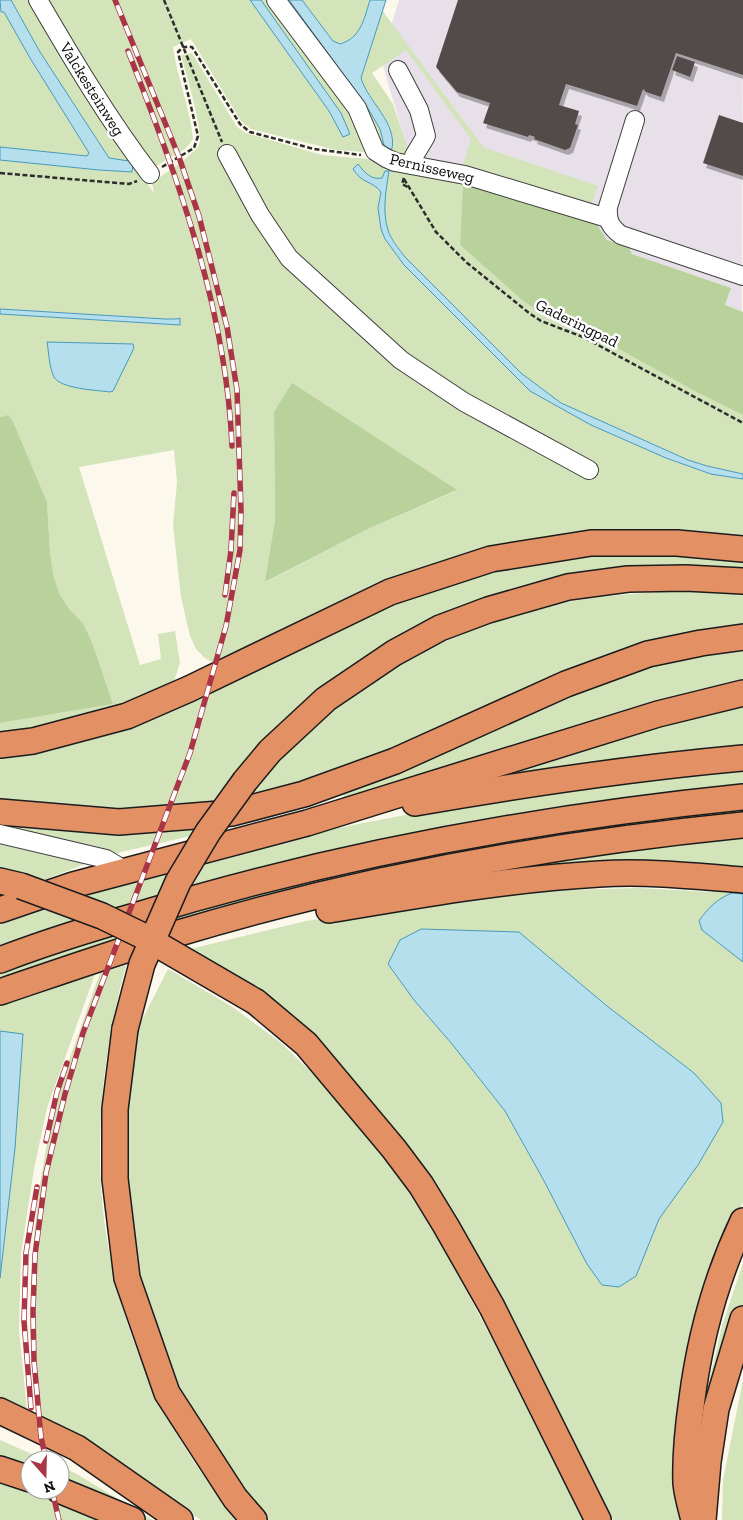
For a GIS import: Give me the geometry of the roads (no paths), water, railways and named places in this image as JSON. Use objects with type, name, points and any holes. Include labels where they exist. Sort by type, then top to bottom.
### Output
[{"type":"highway","points":[[0,745],[33,741],[127,716],[189,689],[390,592],[491,559],[591,543],[677,543],[743,548]]},
{"type":"highway","points":[[254,1520],[235,1498],[167,1393],[127,1278],[115,1179],[114,1109],[126,1029],[142,964],[178,882],[208,832],[245,781],[270,752],[326,698],[394,653],[440,628],[488,610],[568,587],[628,579],[686,578],[743,582]]},
{"type":"highway","points":[[0,812],[119,822],[232,813],[304,794],[395,760],[566,684],[648,654],[743,637]]},
{"type":"highway","points":[[0,910],[73,885],[307,823],[658,714],[736,694]]},
{"type":"highway","points":[[307,823],[496,789],[670,765],[743,758]]},
{"type":"highway","points":[[0,960],[38,945],[189,899],[279,875],[384,851],[507,827],[663,805],[743,797]]},
{"type":"highway","points":[[0,992],[178,933],[340,892],[466,864],[578,845],[743,825]]},
{"type":"highway","points":[[178,933],[443,891],[545,878],[601,874],[680,874],[743,880]]},
{"type":"highway","points":[[10,883],[102,916],[176,954],[256,1002],[306,1044],[394,1149],[421,1186],[446,1226],[492,1307],[598,1520]]},
{"type":"highway","points":[[694,1520],[686,1484],[688,1428],[697,1363],[708,1314],[730,1249],[743,1221]]},
{"type":"highway","points":[[703,1520],[708,1462],[716,1409],[743,1319]]},
{"type":"highway","points":[[0,1411],[77,1448],[180,1520]]},
{"type":"highway","points":[[0,1425],[45,1442],[124,1482]]},
{"type":"highway","points":[[0,1468],[20,1475]]},
{"type":"highway","points":[[70,1494],[132,1520]]},
{"type":"street","name":"Valckesteinweg","points":[[38,0],[123,139],[150,174]]},
{"type":"street","name":"Pernisseweg","points":[[276,0],[357,108],[375,151],[408,171],[465,174],[607,218]]},
{"type":"street","points":[[398,70],[419,110],[426,136],[414,156],[408,171]]},
{"type":"street","points":[[635,120],[608,207],[607,218],[613,230],[621,235],[743,276]]},
{"type":"street","points":[[227,154],[260,215],[289,258],[401,360],[464,402],[589,470]]},
{"type":"street","points":[[0,834],[106,859],[126,871]]},
{"type":"water","points":[[0,0],[11,0],[40,52],[109,158],[129,161],[133,165],[132,172],[0,160],[0,147],[87,156],[89,153],[4,12],[1,12]]},
{"type":"water","points":[[250,0],[261,0],[341,113],[350,134],[343,137],[329,111]]},
{"type":"water","points":[[289,0],[302,0],[333,41],[340,44],[353,37],[361,27],[370,0],[386,0],[361,78],[390,130],[392,149],[385,149],[380,129],[366,105]]},
{"type":"water","points":[[358,164],[366,173],[375,178],[382,178],[385,171],[389,171],[385,215],[388,230],[393,241],[405,257],[521,373],[561,403],[688,460],[743,474],[743,479],[711,474],[666,458],[591,425],[530,391],[404,265],[385,239],[381,229],[378,208],[381,192],[356,174],[353,169]]},
{"type":"water","points":[[0,309],[165,319],[180,318],[180,325],[0,314]]},
{"type":"water","points":[[47,342],[133,344],[134,348],[113,391],[110,392],[79,388],[58,381],[51,369]]},
{"type":"water","points":[[732,893],[743,894],[743,962],[702,930],[699,921],[713,904]]},
{"type":"water","points":[[421,929],[519,932],[607,1006],[694,1073],[721,1103],[723,1122],[698,1165],[659,1219],[636,1276],[619,1287],[602,1285],[587,1264],[505,1111],[414,1000],[388,964],[400,940]]},
{"type":"water","points":[[0,1031],[23,1034],[15,1148],[0,1278]]},
{"type":"railway","points":[[44,1450],[34,1361],[33,1311],[35,1255],[46,1173],[65,1094],[83,1033],[190,753],[226,626],[240,550],[241,510],[237,390],[227,327],[199,216],[179,157],[115,0]]},
{"type":"railway","points":[[128,51],[165,147],[210,294],[228,394],[232,446]]},
{"type":"railway","points":[[225,595],[231,550],[234,493]]},
{"type":"railway","points":[[46,1141],[57,1092],[67,1063]]},
{"type":"railway","points":[[31,1408],[24,1321],[26,1253],[37,1187]]},
{"type":"railway","points":[[54,1500],[59,1520]]}]
